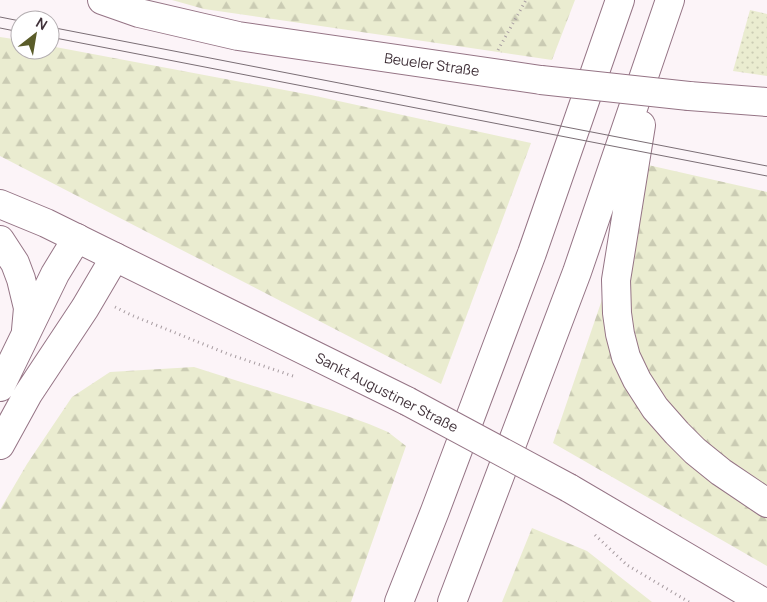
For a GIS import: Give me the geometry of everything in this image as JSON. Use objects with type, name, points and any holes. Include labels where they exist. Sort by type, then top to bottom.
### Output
[{"type":"main road","name":"Beueler Straße","points":[[102,0],[139,13],[238,36],[541,80],[689,96],[767,102]]},
{"type":"main road","points":[[399,602],[436,511],[532,253],[620,0]]},
{"type":"main road","points":[[452,602],[577,272],[670,0]]},
{"type":"main road","points":[[652,54],[616,280],[620,334],[626,357],[637,380],[655,408],[695,451],[721,472],[767,503]]},
{"type":"main road","name":"Sankt Augustiner Straße","points":[[0,204],[46,223],[407,401],[570,488],[763,602]]},
{"type":"main road","points":[[0,387],[55,274],[76,238]]},
{"type":"main road","points":[[0,240],[15,263],[21,280],[28,308],[26,333]]},
{"type":"main road","points":[[0,445],[28,394],[115,257]]},
{"type":"main road","points":[[378,602],[436,511]]},
{"type":"path","points":[[486,72],[526,0]]},
{"type":"path","points":[[92,296],[131,315],[228,354],[300,378]]},
{"type":"path","points":[[592,532],[627,565],[689,602]]},
{"type":"green space","points":[[172,0],[575,0],[552,60],[204,9]]},
{"type":"green space","points":[[750,10],[767,14],[767,76],[733,71]]},
{"type":"green space","points":[[0,37],[10,38],[10,60],[60,60],[60,48],[311,95],[531,143],[441,384],[0,156]]},
{"type":"green space","points":[[648,165],[767,192],[767,566],[553,443]]},
{"type":"green space","points":[[194,367],[369,424],[388,432],[406,446],[351,602],[0,602],[0,510],[27,464],[72,397],[110,372]]},
{"type":"green space","points":[[532,528],[587,551],[652,602],[502,602]]},
{"type":"tram line","points":[[0,17],[10,19]]},
{"type":"tram line","points":[[0,28],[10,30]]},
{"type":"tram line","points":[[60,29],[767,166]]},
{"type":"tram line","points":[[60,39],[767,176]]}]
